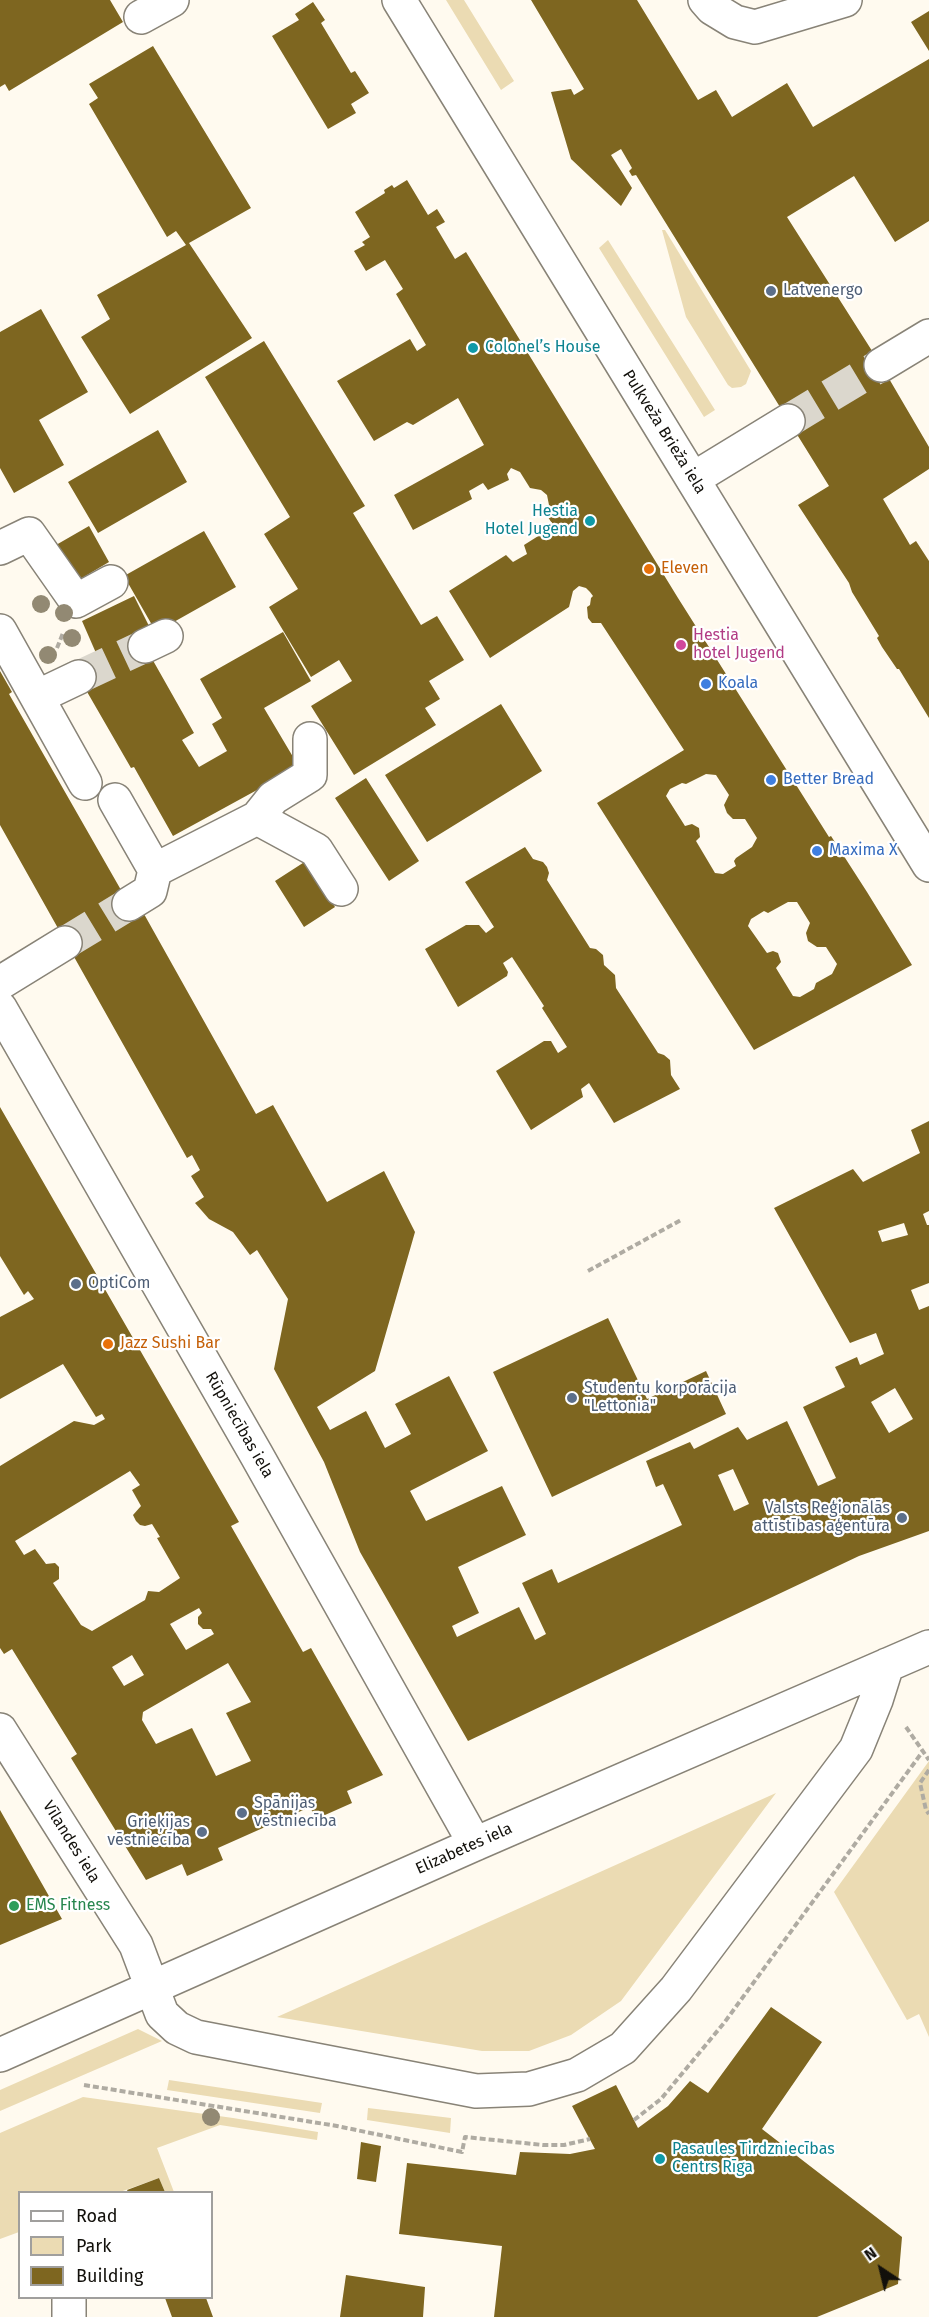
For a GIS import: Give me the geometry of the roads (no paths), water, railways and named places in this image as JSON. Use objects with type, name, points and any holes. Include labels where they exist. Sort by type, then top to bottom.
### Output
[{"type":"street","points":[[141,17],[172,0]]},
{"type":"street","name":"Pulkveža Brieža iela","points":[[399,0],[929,865]]},
{"type":"street","points":[[705,0],[712,8],[735,22],[755,27],[845,0]]},
{"type":"street","points":[[880,365],[929,336]]},
{"type":"street","points":[[693,479],[788,421]]},
{"type":"street","points":[[0,548],[29,534],[76,601],[111,582]]},
{"type":"street","points":[[0,631],[85,783]]},
{"type":"street","points":[[32,689],[79,677]]},
{"type":"street","points":[[155,870],[257,818],[273,798],[309,775],[310,739]]},
{"type":"street","points":[[115,800],[155,870],[150,891],[129,904]]},
{"type":"street","points":[[257,818],[315,850],[341,889]]},
{"type":"street","points":[[0,983],[65,943]]},
{"type":"street","name":"Rūpniecības iela","points":[[0,1008],[256,1454],[475,1844]]},
{"type":"street","name":"Elizabetes iela","points":[[0,2055],[475,1844],[929,1647]]},
{"type":"street","name":"Vīlandes iela","points":[[0,1730],[136,1945],[162,2014],[177,2028],[196,2037],[476,2091],[529,2089],[577,2075],[623,2048],[676,1989],[856,1749],[887,1665]]},
{"type":"street","points":[[69,2299],[69,2317]]},
{"type":"tunnel","points":[[788,421],[881,365]]},
{"type":"tunnel","points":[[79,677],[145,646]]},
{"type":"tunnel","points":[[65,943],[129,904]]},
{"type":"place","name":"Latvenergo","points":[[771,291]]},
{"type":"place","name":"Colonel’s House","points":[[473,348]]},
{"type":"place","name":"Hestia Hotel Jugend","points":[[590,521]]},
{"type":"place","name":"Eleven","points":[[649,569]]},
{"type":"place","name":"Hestia hotel Jugend","points":[[681,645]]},
{"type":"place","name":"Koala","points":[[706,684]]},
{"type":"place","name":"Better Bread","points":[[771,780]]},
{"type":"place","name":"Maxima X","points":[[817,851]]},
{"type":"place","name":"OptiCom","points":[[76,1284]]},
{"type":"place","name":"Jazz Sushi Bar","points":[[108,1344]]},
{"type":"place","name":"Studentu korporācija \"Lettonia\"","points":[[572,1398]]},
{"type":"place","name":"Valsts Reģionālās attīstības aģentūra","points":[[902,1518]]},
{"type":"place","name":"Spānijas vēstniecība","points":[[242,1813]]},
{"type":"place","name":"Grieķijas vēstniecība","points":[[202,1832]]},
{"type":"place","name":"EMS Fitness","points":[[14,1906]]},
{"type":"place","name":"Pasaules Tirdzniecības Centrs Rīga","points":[[660,2159]]}]
